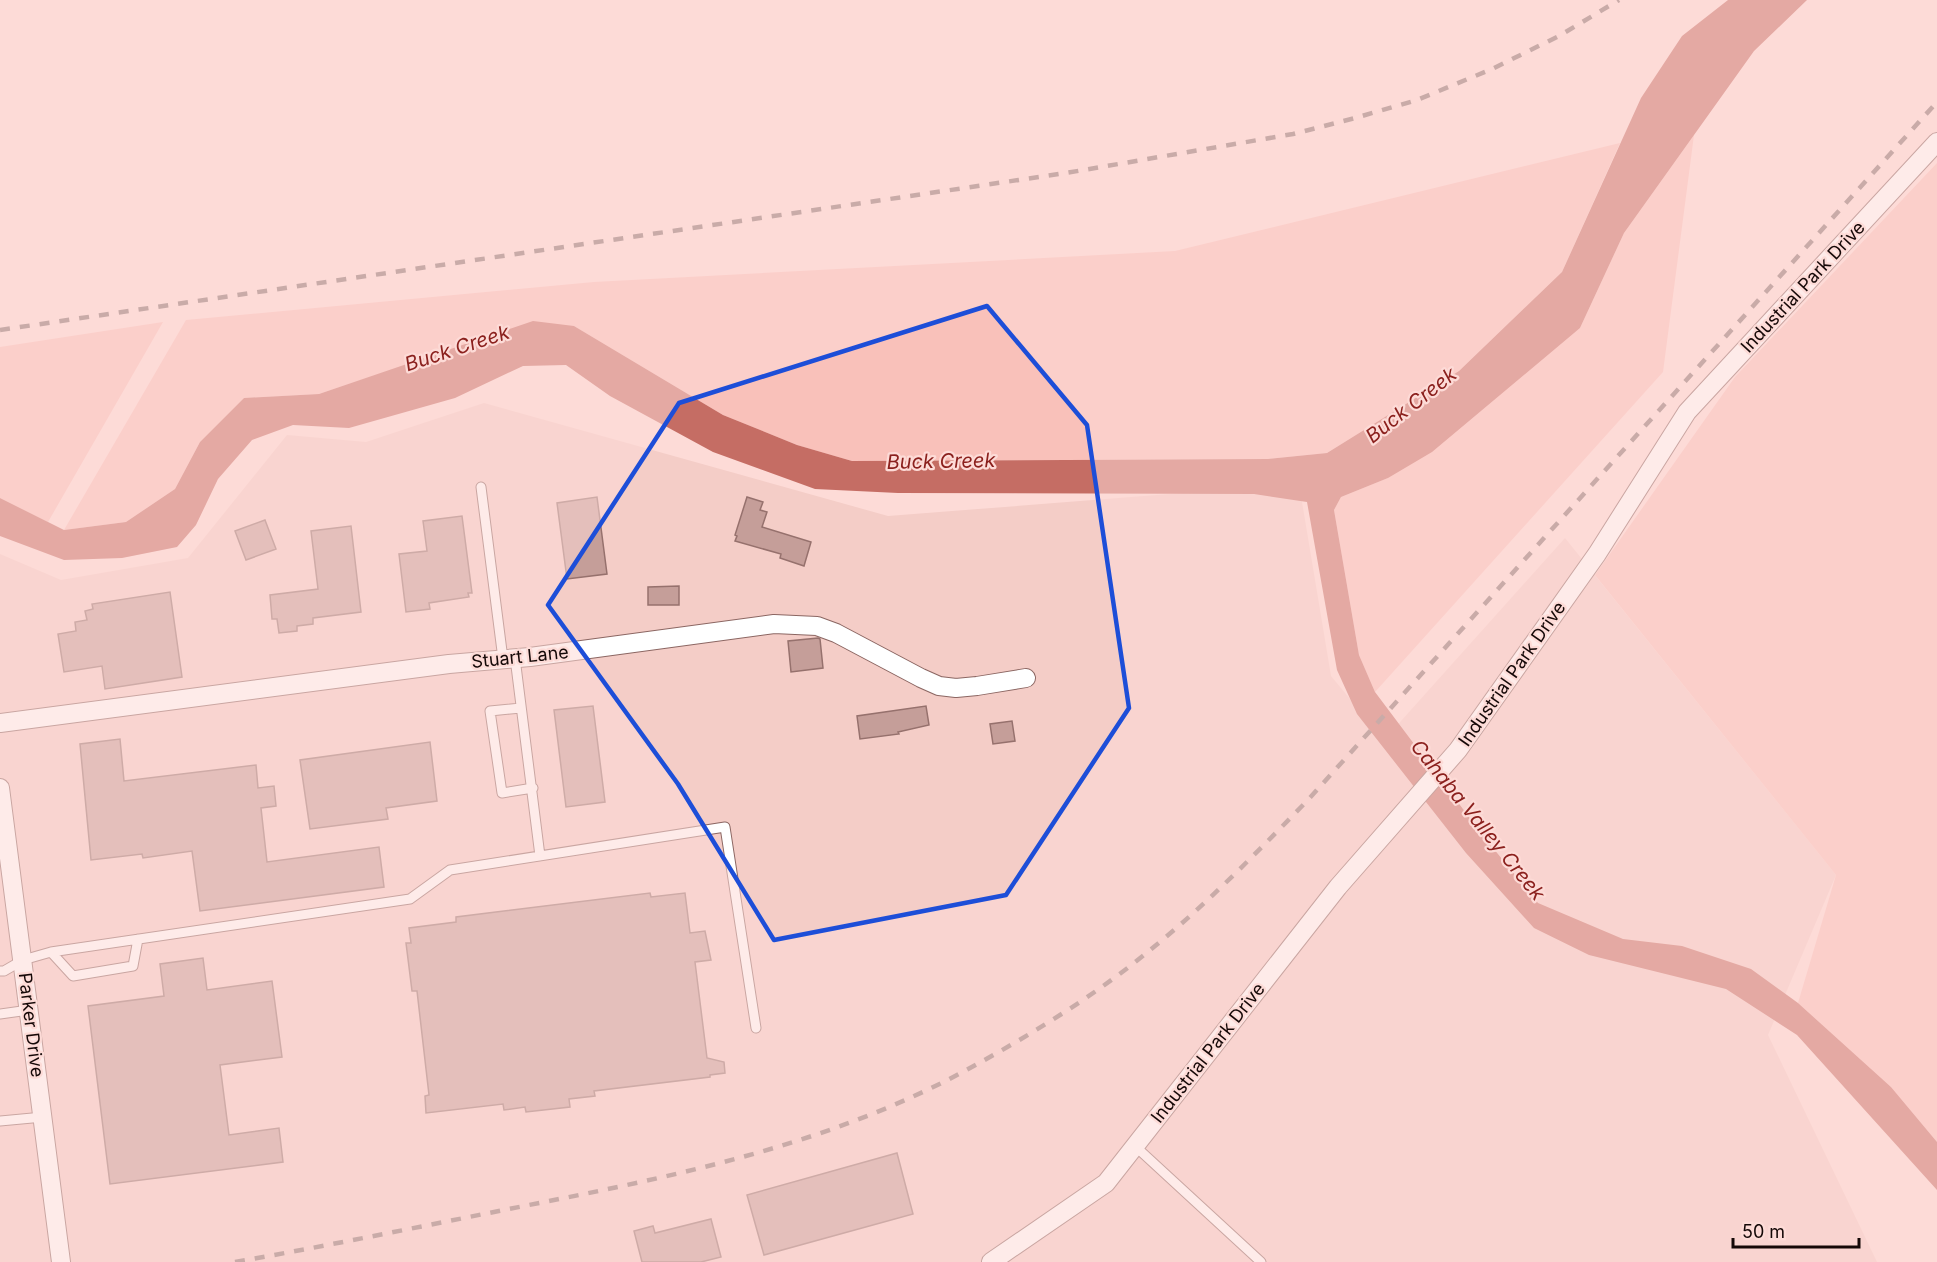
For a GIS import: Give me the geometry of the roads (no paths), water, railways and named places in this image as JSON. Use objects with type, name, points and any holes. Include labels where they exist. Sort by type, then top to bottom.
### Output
[{"type":"street","name":"Industrial Park Drive","points":[[991,1262],[1106,1183],[1338,887],[1458,750],[1597,554],[1687,412],[1937,142]]},
{"type":"street","name":"Stuart Lane","points":[[0,723],[774,624],[817,626],[836,633],[939,686],[956,688],[1026,678]]},
{"type":"street","name":"Parker Drive","points":[[0,788],[3,836],[29,1010],[61,1262]]},
{"type":"lane","points":[[481,487],[509,659],[521,708],[540,856]]},
{"type":"lane","points":[[521,708],[490,711],[500,781],[502,793],[533,788]]},
{"type":"lane","points":[[0,971],[22,960],[51,952],[410,899],[450,870],[726,827],[756,1028]]},
{"type":"lane","points":[[51,952],[73,976],[133,966],[138,939]]},
{"type":"lane","points":[[0,1014],[29,1010]]},
{"type":"lane","points":[[0,1121],[43,1117]]},
{"type":"lane","points":[[1135,1146],[1261,1262]]},
{"type":"water","name":"Buck Creek","points":[[1728,0],[1807,0],[1754,51],[1624,233],[1580,328],[1432,452],[1388,478],[1341,497],[1334,510],[1359,655],[1375,692],[1484,837],[1538,903],[1623,939],[1682,946],[1751,969],[1798,1003],[1891,1087],[1937,1142],[1937,1190],[1797,1035],[1726,989],[1589,955],[1534,928],[1466,853],[1357,714],[1337,670],[1307,502],[1254,494],[898,493],[815,489],[713,452],[610,396],[566,365],[523,366],[455,398],[349,428],[293,425],[252,440],[218,479],[196,525],[177,547],[122,558],[64,560],[0,536],[0,498],[64,530],[126,522],[175,489],[200,442],[244,398],[319,394],[533,321],[574,326],[723,415],[797,445],[852,461],[1268,459],[1327,453],[1459,371],[1562,272],[1641,98],[1682,36]]},
{"type":"railway","points":[[0,330],[1066,173],[1293,134],[1417,100],[1492,69],[1559,36],[1619,0]]},
{"type":"railway","points":[[235,1262],[581,1195],[696,1169],[808,1137],[917,1095],[994,1055],[1089,996],[1134,963],[1195,912],[1307,801],[1937,102]]},
{"type":"water label","name":"Cahaba Valley Creek","points":[[1478,820]]}]
